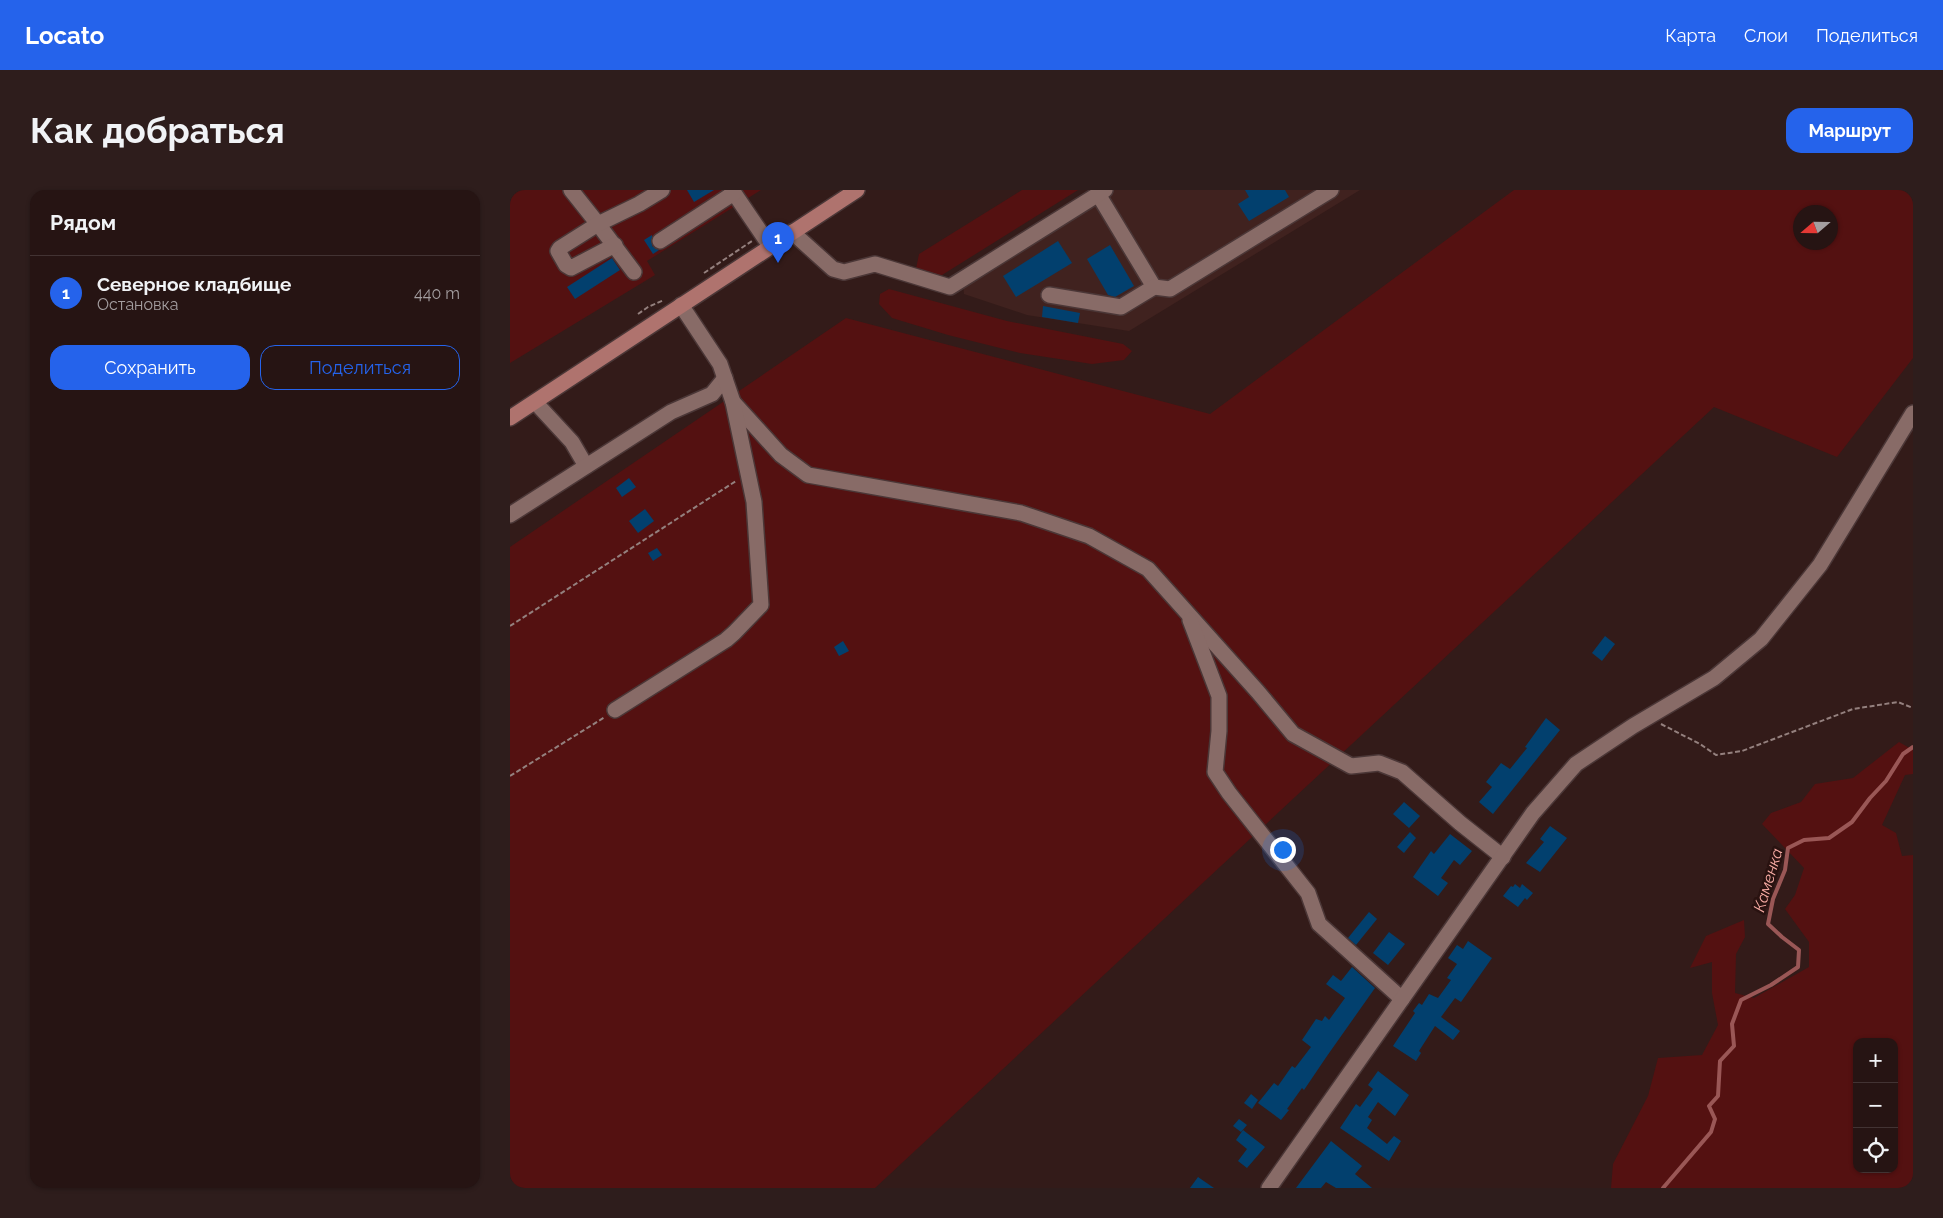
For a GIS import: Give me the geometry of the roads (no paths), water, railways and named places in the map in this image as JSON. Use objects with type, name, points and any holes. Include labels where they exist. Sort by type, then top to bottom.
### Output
[{"type":"main road","points":[[510,418],[857,190]]},
{"type":"street","points":[[571,190],[634,272]]},
{"type":"street","points":[[615,245],[571,268],[566,265],[559,254],[560,248],[598,224],[640,204],[662,190]]},
{"type":"street","points":[[1049,295],[1121,307],[1154,287],[1170,289],[1307,196],[1331,190]]},
{"type":"street","points":[[660,241],[733,192],[770,246]]},
{"type":"street","points":[[792,232],[825,263],[838,271],[844,272],[875,264],[950,287],[1102,192],[1154,287]]},
{"type":"street","points":[[615,710],[726,640],[761,605],[754,502],[733,402],[714,353],[682,305]]},
{"type":"street","points":[[510,515],[671,412],[712,394],[725,378]]},
{"type":"street","points":[[535,402],[572,442],[586,466]]},
{"type":"street","points":[[733,402],[781,455],[808,475],[1021,513],[1090,536],[1148,569],[1293,734],[1351,766],[1379,763],[1402,772],[1460,823],[1503,857]]},
{"type":"street","points":[[1269,1188],[1533,812],[1576,764],[1649,716],[1714,678],[1761,638],[1820,565],[1913,413]]},
{"type":"street","points":[[1187,612],[1219,696],[1219,731],[1215,772],[1228,793],[1308,893],[1319,924],[1402,999]]},
{"type":"waterway","name":"Каменка","points":[[1663,1188],[1711,1132],[1715,1119],[1709,1106],[1718,1096],[1720,1061],[1734,1046],[1732,1024],[1741,1000],[1771,985],[1798,967],[1799,950],[1768,924],[1773,899],[1785,870],[1788,848],[1804,840],[1829,838],[1852,822],[1886,781],[1903,754],[1913,747]]},
{"type":"place","name":"Северное кладбище","points":[[778,263]]}]
